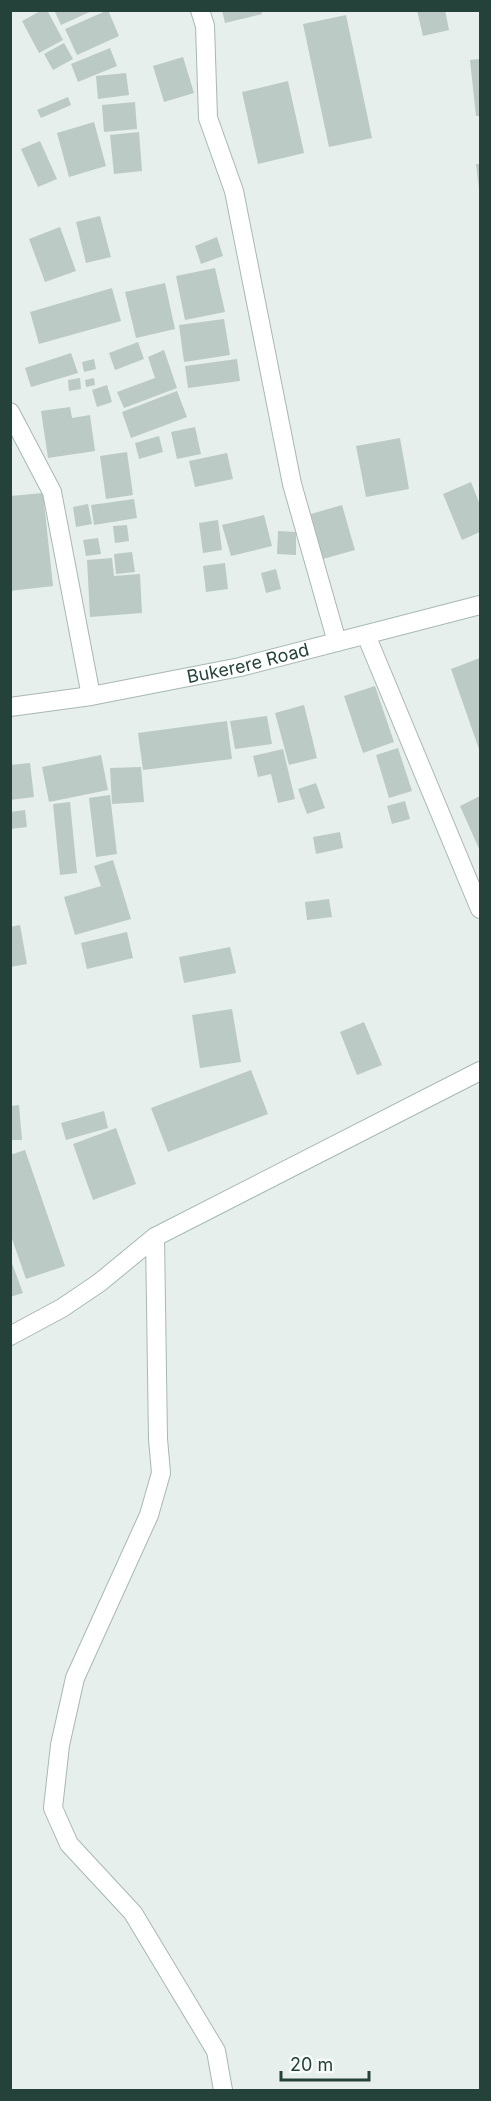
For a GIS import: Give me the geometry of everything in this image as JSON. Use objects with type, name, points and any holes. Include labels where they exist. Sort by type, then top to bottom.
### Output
[{"type":"street","points":[[201,10],[205,26],[208,118],[234,191],[292,484],[337,642]]},
{"type":"street","points":[[10,412],[52,492],[91,696]]},
{"type":"street","name":"Bukerere Road","points":[[10,707],[91,696],[240,667],[480,605]]},
{"type":"street","points":[[366,635],[480,909]]},
{"type":"street","points":[[10,1336],[90,1290],[155,1237],[480,1071]]},
{"type":"street","points":[[155,1237],[158,1439],[161,1473],[149,1515],[75,1678],[60,1745],[53,1808],[69,1844],[133,1913],[189,2006],[216,2051],[223,2091]]},
{"type":"building","points":[[42,10],[47,10],[63,40],[39,53],[22,21]]},
{"type":"building","points":[[58,10],[94,10],[61,25],[55,12]]},
{"type":"building","points":[[108,10],[119,36],[77,55],[65,29]]},
{"type":"building","points":[[222,10],[261,10],[262,14],[225,23]]},
{"type":"building","points":[[417,10],[445,10],[449,30],[423,36]]},
{"type":"building","points":[[346,15],[372,138],[329,147],[303,24]]},
{"type":"building","points":[[64,43],[73,59],[53,70],[44,54]]},
{"type":"building","points":[[110,48],[117,66],[78,82],[71,64]]},
{"type":"building","points":[[183,57],[194,93],[164,102],[153,66]]},
{"type":"building","points":[[480,59],[480,116],[476,116],[470,60]]},
{"type":"building","points":[[126,73],[129,95],[98,99],[96,76]]},
{"type":"building","points":[[288,81],[304,153],[258,164],[242,92]]},
{"type":"building","points":[[68,97],[71,105],[41,118],[37,110]]},
{"type":"building","points":[[135,102],[137,129],[104,132],[102,105]]},
{"type":"building","points":[[94,122],[106,166],[69,177],[57,133]]},
{"type":"building","points":[[139,132],[142,171],[114,174],[110,135]]},
{"type":"building","points":[[40,141],[57,179],[38,187],[21,149]]},
{"type":"building","points":[[476,164],[480,164],[480,189],[479,189]]},
{"type":"building","points":[[100,216],[111,257],[86,263],[76,222]]},
{"type":"building","points":[[60,227],[76,271],[45,282],[29,239]]},
{"type":"building","points":[[217,237],[223,256],[201,264],[195,246]]},
{"type":"building","points":[[215,268],[225,312],[185,320],[176,276]]},
{"type":"building","points":[[165,283],[175,329],[136,338],[125,292]]},
{"type":"building","points":[[112,288],[121,321],[39,344],[30,312]]},
{"type":"building","points":[[224,319],[230,355],[184,362],[179,325]]},
{"type":"building","points":[[138,342],[144,359],[115,370],[109,353]]},
{"type":"building","points":[[164,350],[177,388],[124,408],[117,392],[155,378],[148,357]]},
{"type":"building","points":[[71,353],[78,373],[31,387],[25,368]]},
{"type":"building","points":[[94,359],[96,369],[84,372],[82,362]]},
{"type":"building","points":[[237,359],[240,381],[188,388],[185,366]]},
{"type":"building","points":[[80,378],[81,389],[69,391],[68,380]]},
{"type":"building","points":[[94,378],[95,385],[86,387],[85,380]]},
{"type":"building","points":[[107,385],[112,402],[97,407],[92,390]]},
{"type":"building","points":[[177,391],[187,417],[131,438],[122,412]]},
{"type":"building","points":[[70,407],[72,418],[90,415],[95,451],[48,458],[41,411]]},
{"type":"building","points":[[195,427],[201,454],[177,459],[171,432]]},
{"type":"building","points":[[159,436],[163,452],[139,459],[135,443]]},
{"type":"building","points":[[400,438],[409,489],[366,497],[356,446]]},
{"type":"building","points":[[127,452],[133,495],[106,499],[100,456]]},
{"type":"building","points":[[227,453],[233,479],[195,487],[189,461]]},
{"type":"building","points":[[471,482],[480,505],[480,532],[462,540],[443,494]]},
{"type":"building","points":[[43,493],[53,586],[10,591],[10,496]]},
{"type":"building","points":[[134,499],[137,518],[94,525],[91,505]]},
{"type":"building","points":[[88,504],[92,524],[76,527],[73,507]]},
{"type":"building","points":[[342,505],[355,550],[323,559],[311,514]]},
{"type":"building","points":[[264,515],[272,546],[231,556],[222,525]]},
{"type":"building","points":[[218,520],[222,550],[203,553],[199,523]]},
{"type":"building","points":[[127,525],[129,541],[115,543],[113,526]]},
{"type":"building","points":[[278,531],[296,532],[296,555],[277,554]]},
{"type":"building","points":[[98,538],[101,554],[86,556],[83,540]]},
{"type":"building","points":[[132,552],[135,572],[116,574],[114,554]]},
{"type":"building","points":[[112,558],[114,576],[140,574],[142,613],[90,617],[87,560]]},
{"type":"building","points":[[225,563],[228,589],[206,592],[203,566]]},
{"type":"building","points":[[276,569],[281,589],[266,593],[261,573]]},
{"type":"building","points":[[480,658],[480,752],[451,669]]},
{"type":"building","points":[[375,686],[394,742],[363,753],[344,696]]},
{"type":"building","points":[[304,705],[317,758],[289,765],[275,713]]},
{"type":"building","points":[[267,716],[272,744],[235,749],[230,721]]},
{"type":"building","points":[[227,721],[232,759],[143,770],[138,733]]},
{"type":"building","points":[[398,748],[412,791],[389,798],[376,755]]},
{"type":"building","points":[[283,749],[295,799],[278,803],[271,774],[258,777],[253,756]]},
{"type":"building","points":[[101,755],[108,790],[49,802],[42,767]]},
{"type":"building","points":[[30,763],[34,797],[10,800],[10,765]]},
{"type":"building","points":[[141,767],[144,802],[112,804],[110,768]]},
{"type":"building","points":[[316,783],[325,808],[307,814],[298,789]]},
{"type":"building","points":[[110,795],[117,854],[96,857],[89,798]]},
{"type":"building","points":[[480,796],[480,851],[460,806]]},
{"type":"building","points":[[405,801],[410,819],[392,824],[387,806]]},
{"type":"building","points":[[70,802],[77,873],[60,875],[53,804]]},
{"type":"building","points":[[25,810],[27,827],[10,829],[10,812]]},
{"type":"building","points":[[340,832],[343,848],[316,854],[313,837]]},
{"type":"building","points":[[113,860],[131,919],[75,935],[64,897],[101,886],[94,866]]},
{"type":"building","points":[[329,899],[332,917],[307,920],[305,902]]},
{"type":"building","points":[[20,925],[27,964],[10,967],[10,927]]},
{"type":"building","points":[[127,932],[133,958],[87,969],[81,943]]},
{"type":"building","points":[[230,947],[236,973],[184,983],[179,957]]},
{"type":"building","points":[[232,1009],[241,1062],[200,1068],[192,1015]]},
{"type":"building","points":[[364,1022],[382,1065],[357,1075],[340,1032]]},
{"type":"building","points":[[251,1070],[268,1114],[168,1152],[151,1108]]},
{"type":"building","points":[[19,1105],[22,1140],[10,1140],[10,1106]]},
{"type":"building","points":[[104,1111],[108,1128],[66,1140],[61,1123]]},
{"type":"building","points":[[116,1128],[136,1184],[93,1200],[73,1144]]},
{"type":"building","points":[[25,1150],[65,1266],[26,1279],[10,1233],[10,1155]]},
{"type":"building","points":[[10,1258],[23,1293],[10,1297]]}]
